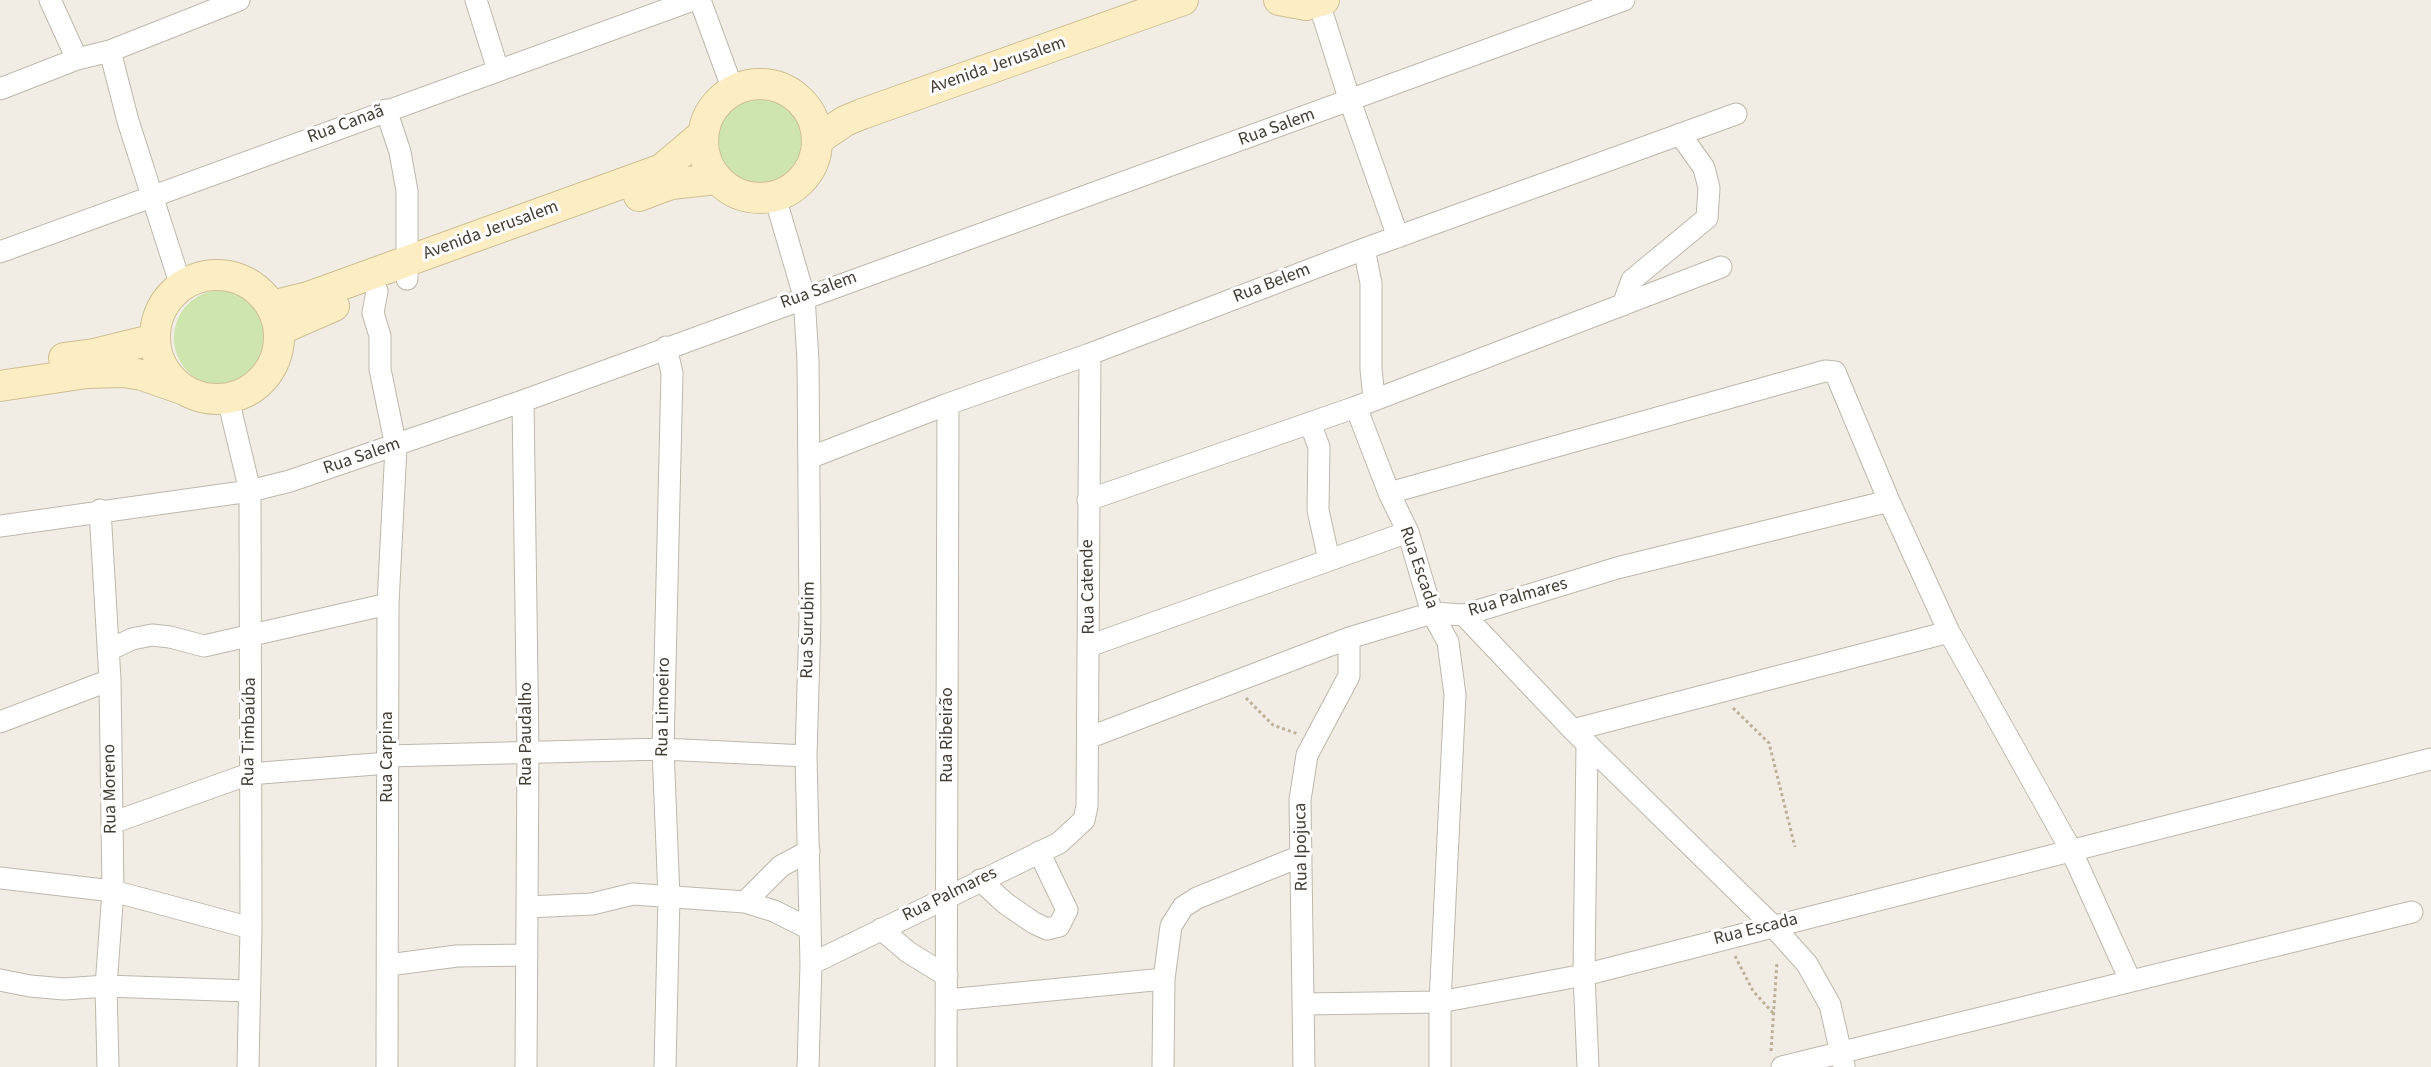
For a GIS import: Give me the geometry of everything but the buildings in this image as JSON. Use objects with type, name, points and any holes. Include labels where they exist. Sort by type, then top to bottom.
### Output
[{"type":"street","points":[[50,0],[76,59]]},
{"type":"street","points":[[0,89],[76,59],[110,51],[239,0]]},
{"type":"street","points":[[476,0],[498,70]]},
{"type":"street","name":"Rua Canaã","points":[[0,252],[693,0]]},
{"type":"street","points":[[700,0],[733,90],[752,84],[771,84],[790,92],[804,105],[814,121],[817,140],[814,159],[806,176],[792,188],[776,197],[759,199],[729,190],[717,179],[707,163],[701,136]]},
{"type":"street","name":"Avenida Jerusalem","points":[[804,105],[824,107],[943,75],[1121,10],[1183,0]]},
{"type":"street","points":[[1279,0],[1289,4],[1321,2],[1350,102],[1398,237]]},
{"type":"street","name":"Rua Salem","points":[[0,526],[100,510],[250,491],[290,482],[396,447],[463,420],[523,401],[804,296],[1350,102],[1624,0]]},
{"type":"street","points":[[110,51],[128,121],[181,286]]},
{"type":"street","name":"Avenida Jerusalem","points":[[817,140],[845,121],[943,75]]},
{"type":"street","name":"Avenida Jerusalem","points":[[580,208],[662,169],[701,136],[709,113],[723,96],[733,90]]},
{"type":"street","points":[[386,110],[400,152],[407,191],[408,270]]},
{"type":"street","name":"Rua Belem","points":[[809,458],[1364,249],[1736,114]]},
{"type":"street","points":[[1623,305],[1632,280],[1707,218],[1709,188],[1704,168],[1680,134]]},
{"type":"street","name":"Avenida Jerusalem","points":[[275,318],[308,297],[408,270],[580,208],[671,184],[717,179]]},
{"type":"street","name":"Rua Surubim","points":[[776,197],[804,296],[809,458],[806,756],[811,964],[808,1067]]},
{"type":"street","name":"Rua Escada","points":[[1364,249],[1371,283],[1371,369],[1365,402],[1389,493],[1407,532],[1432,613],[1448,642],[1455,695],[1440,1002],[1440,1067]]},
{"type":"street","points":[[1088,500],[1310,423],[1721,267]]},
{"type":"street","name":"Avenida Jerusalem","points":[[275,318],[312,314],[377,291],[408,270]]},
{"type":"street","points":[[0,386],[87,373],[124,372],[212,400],[228,399],[250,390],[267,374],[277,353],[275,318],[258,290],[240,279],[220,275],[199,277],[181,286],[161,309],[155,339],[159,358],[168,375],[182,389]]},
{"type":"street","name":"Rua Carpina","points":[[377,291],[373,313],[380,336],[380,369],[396,447],[388,604],[387,1067]]},
{"type":"street","points":[[0,367],[94,354],[155,339]]},
{"type":"street","name":"Rua Limoeiro","points":[[665,1067],[669,897],[663,749],[672,373],[666,348]]},
{"type":"street","name":"Rua Catende","points":[[1084,820],[1087,806],[1088,738],[1090,354]]},
{"type":"street","points":[[1389,493],[1825,371],[1835,372],[1889,501],[1949,632],[2071,850],[2130,980]]},
{"type":"street","name":"Rua Timbaúba","points":[[228,399],[250,491],[251,928],[248,1067]]},
{"type":"street","name":"Rua Paudalho","points":[[523,401],[528,752],[526,1067]]},
{"type":"street","name":"Rua Ribeirão","points":[[946,1067],[948,404]]},
{"type":"street","points":[[1310,423],[1319,447],[1318,510],[1329,560]]},
{"type":"street","name":"Rua Palmares","points":[[1088,738],[1349,638],[1432,613],[1464,615],[1617,568],[1889,501]]},
{"type":"street","name":"Rua Moreno","points":[[100,510],[110,680],[113,891],[106,986],[108,1067]]},
{"type":"street","points":[[1089,646],[1407,532]]},
{"type":"street","points":[[109,650],[132,639],[152,635],[170,636],[204,646],[388,604]]},
{"type":"street","points":[[1464,615],[1580,737],[1776,930],[1816,976],[1830,1005],[1843,1060]]},
{"type":"street","points":[[1580,737],[1717,693],[1949,632]]},
{"type":"street","name":"Rua Ipojuca","points":[[1304,1067],[1300,800],[1307,755],[1348,676],[1349,638]]},
{"type":"street","points":[[0,722],[110,680]]},
{"type":"street","points":[[1580,737],[1588,1067]]},
{"type":"street","points":[[112,823],[249,774],[388,760],[528,752],[663,749],[806,756]]},
{"type":"street","name":"Rua Escada","points":[[1304,1004],[1440,1002],[1584,975],[1728,938],[1776,930],[2071,850],[2431,759]]},
{"type":"street","name":"Rua Palmares","points":[[811,964],[1059,843],[1084,820]]},
{"type":"street","points":[[745,902],[781,866],[809,851]]},
{"type":"street","points":[[980,880],[1005,903],[1034,923],[1047,929],[1059,926],[1067,910],[1039,852]]},
{"type":"street","points":[[1163,1067],[1164,979],[1171,926],[1182,907],[1197,898],[1301,856]]},
{"type":"street","points":[[0,878],[113,891],[251,928]]},
{"type":"street","points":[[527,907],[592,903],[633,894],[745,902],[774,911],[810,929]]},
{"type":"street","points":[[1777,1062],[1843,1060],[2130,980],[2412,912]]},
{"type":"street","points":[[881,929],[908,952],[947,976]]},
{"type":"street","points":[[388,965],[457,956],[527,955]]},
{"type":"street","points":[[947,1000],[1164,979]]},
{"type":"street","points":[[0,980],[64,989],[106,986],[248,991]]},
{"type":"path","points":[[1234,682],[1252,706],[1274,725],[1314,739]]},
{"type":"path","points":[[1717,693],[1769,743],[1795,847]]},
{"type":"path","points":[[1776,930],[1774,1014],[1777,1062]]},
{"type":"path","points":[[1728,938],[1753,991],[1774,1014]]},
{"type":"green space","points":[[761,90],[779,93],[795,104],[806,120],[809,138],[806,156],[795,172],[779,183],[761,186],[743,183],[727,172],[716,156],[713,138],[716,120],[727,104],[743,93]]},
{"type":"green space","points":[[222,290],[240,293],[256,304],[267,320],[270,338],[267,356],[256,372],[240,383],[222,386],[204,383],[188,372],[177,356],[174,338],[177,320],[188,304],[204,293]]}]
